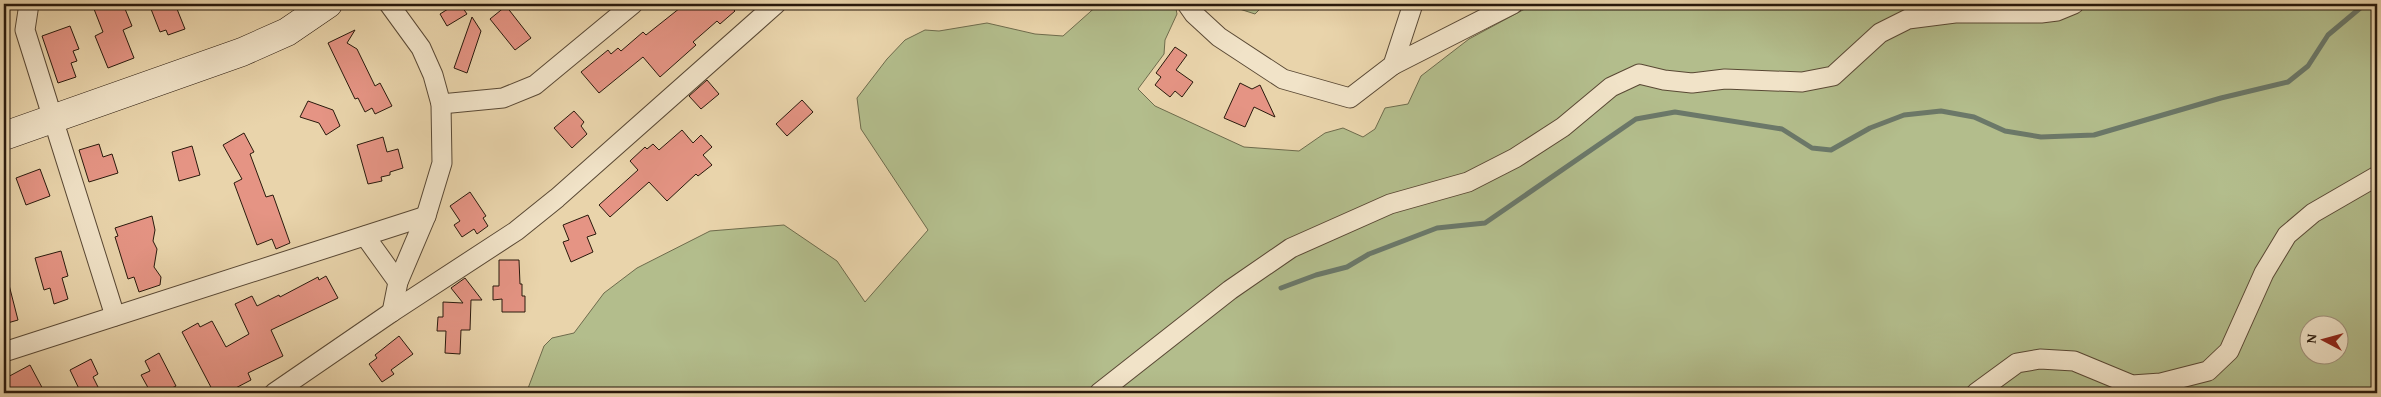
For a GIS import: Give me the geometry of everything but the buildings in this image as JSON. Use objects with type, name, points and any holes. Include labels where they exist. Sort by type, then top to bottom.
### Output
[{"type":"street","points":[[29,4],[25,30],[115,316]]},
{"type":"street","points":[[4,136],[242,52],[287,32],[328,4]]},
{"type":"street","points":[[389,4],[421,48],[434,75],[441,104],[442,163],[426,216],[398,282],[392,312]]},
{"type":"street","points":[[441,104],[503,98],[535,85],[633,4]]},
{"type":"street","points":[[274,393],[530,220],[776,4]]},
{"type":"street","points":[[1187,4],[1194,14],[1219,38],[1283,78],[1350,98],[1393,65],[1513,4]]},
{"type":"street","points":[[1393,65],[1413,4]]},
{"type":"street","points":[[1099,393],[1230,290],[1291,248],[1390,204],[1468,182],[1515,158],[1563,126],[1611,87],[1640,74],[1664,80],[1692,83],[1725,79],[1802,82],[1833,76],[1880,33],[1908,19],[1955,13],[2041,13],[2058,11],[2074,4]]},
{"type":"street","points":[[1976,393],[2017,363],[2040,359],[2074,361],[2132,384],[2161,383],[2208,371],[2229,351],[2264,273],[2287,235],[2313,213],[2377,176]]},
{"type":"street","points":[[4,352],[426,216]]},
{"type":"street","points":[[365,236],[398,282]]},
{"type":"green space","points":[[1099,4],[1175,4],[1177,14],[1165,40],[1164,54],[1138,89],[1155,106],[1244,147],[1299,151],[1325,133],[1343,128],[1363,137],[1375,129],[1385,108],[1408,104],[1421,76],[1469,39],[1534,4],[1809,4],[1834,7],[1842,4],[2377,4],[2377,393],[518,393],[527,391],[544,346],[552,338],[574,333],[604,293],[637,268],[710,231],[784,225],[837,261],[865,302],[928,230],[861,129],[857,98],[887,59],[905,40],[925,30],[939,31],[987,23],[1035,34],[1063,36]]},
{"type":"green space","points":[[1224,4],[1265,4],[1255,14]]},
{"type":"waterway","points":[[1281,288],[1316,275],[1347,267],[1369,254],[1437,228],[1485,223],[1636,119],[1675,112],[1782,129],[1812,148],[1831,150],[1870,128],[1904,115],[1941,111],[1974,117],[2005,131],[2041,137],[2094,135],[2221,98],[2288,82],[2308,66],[2328,35],[2365,4]]}]
